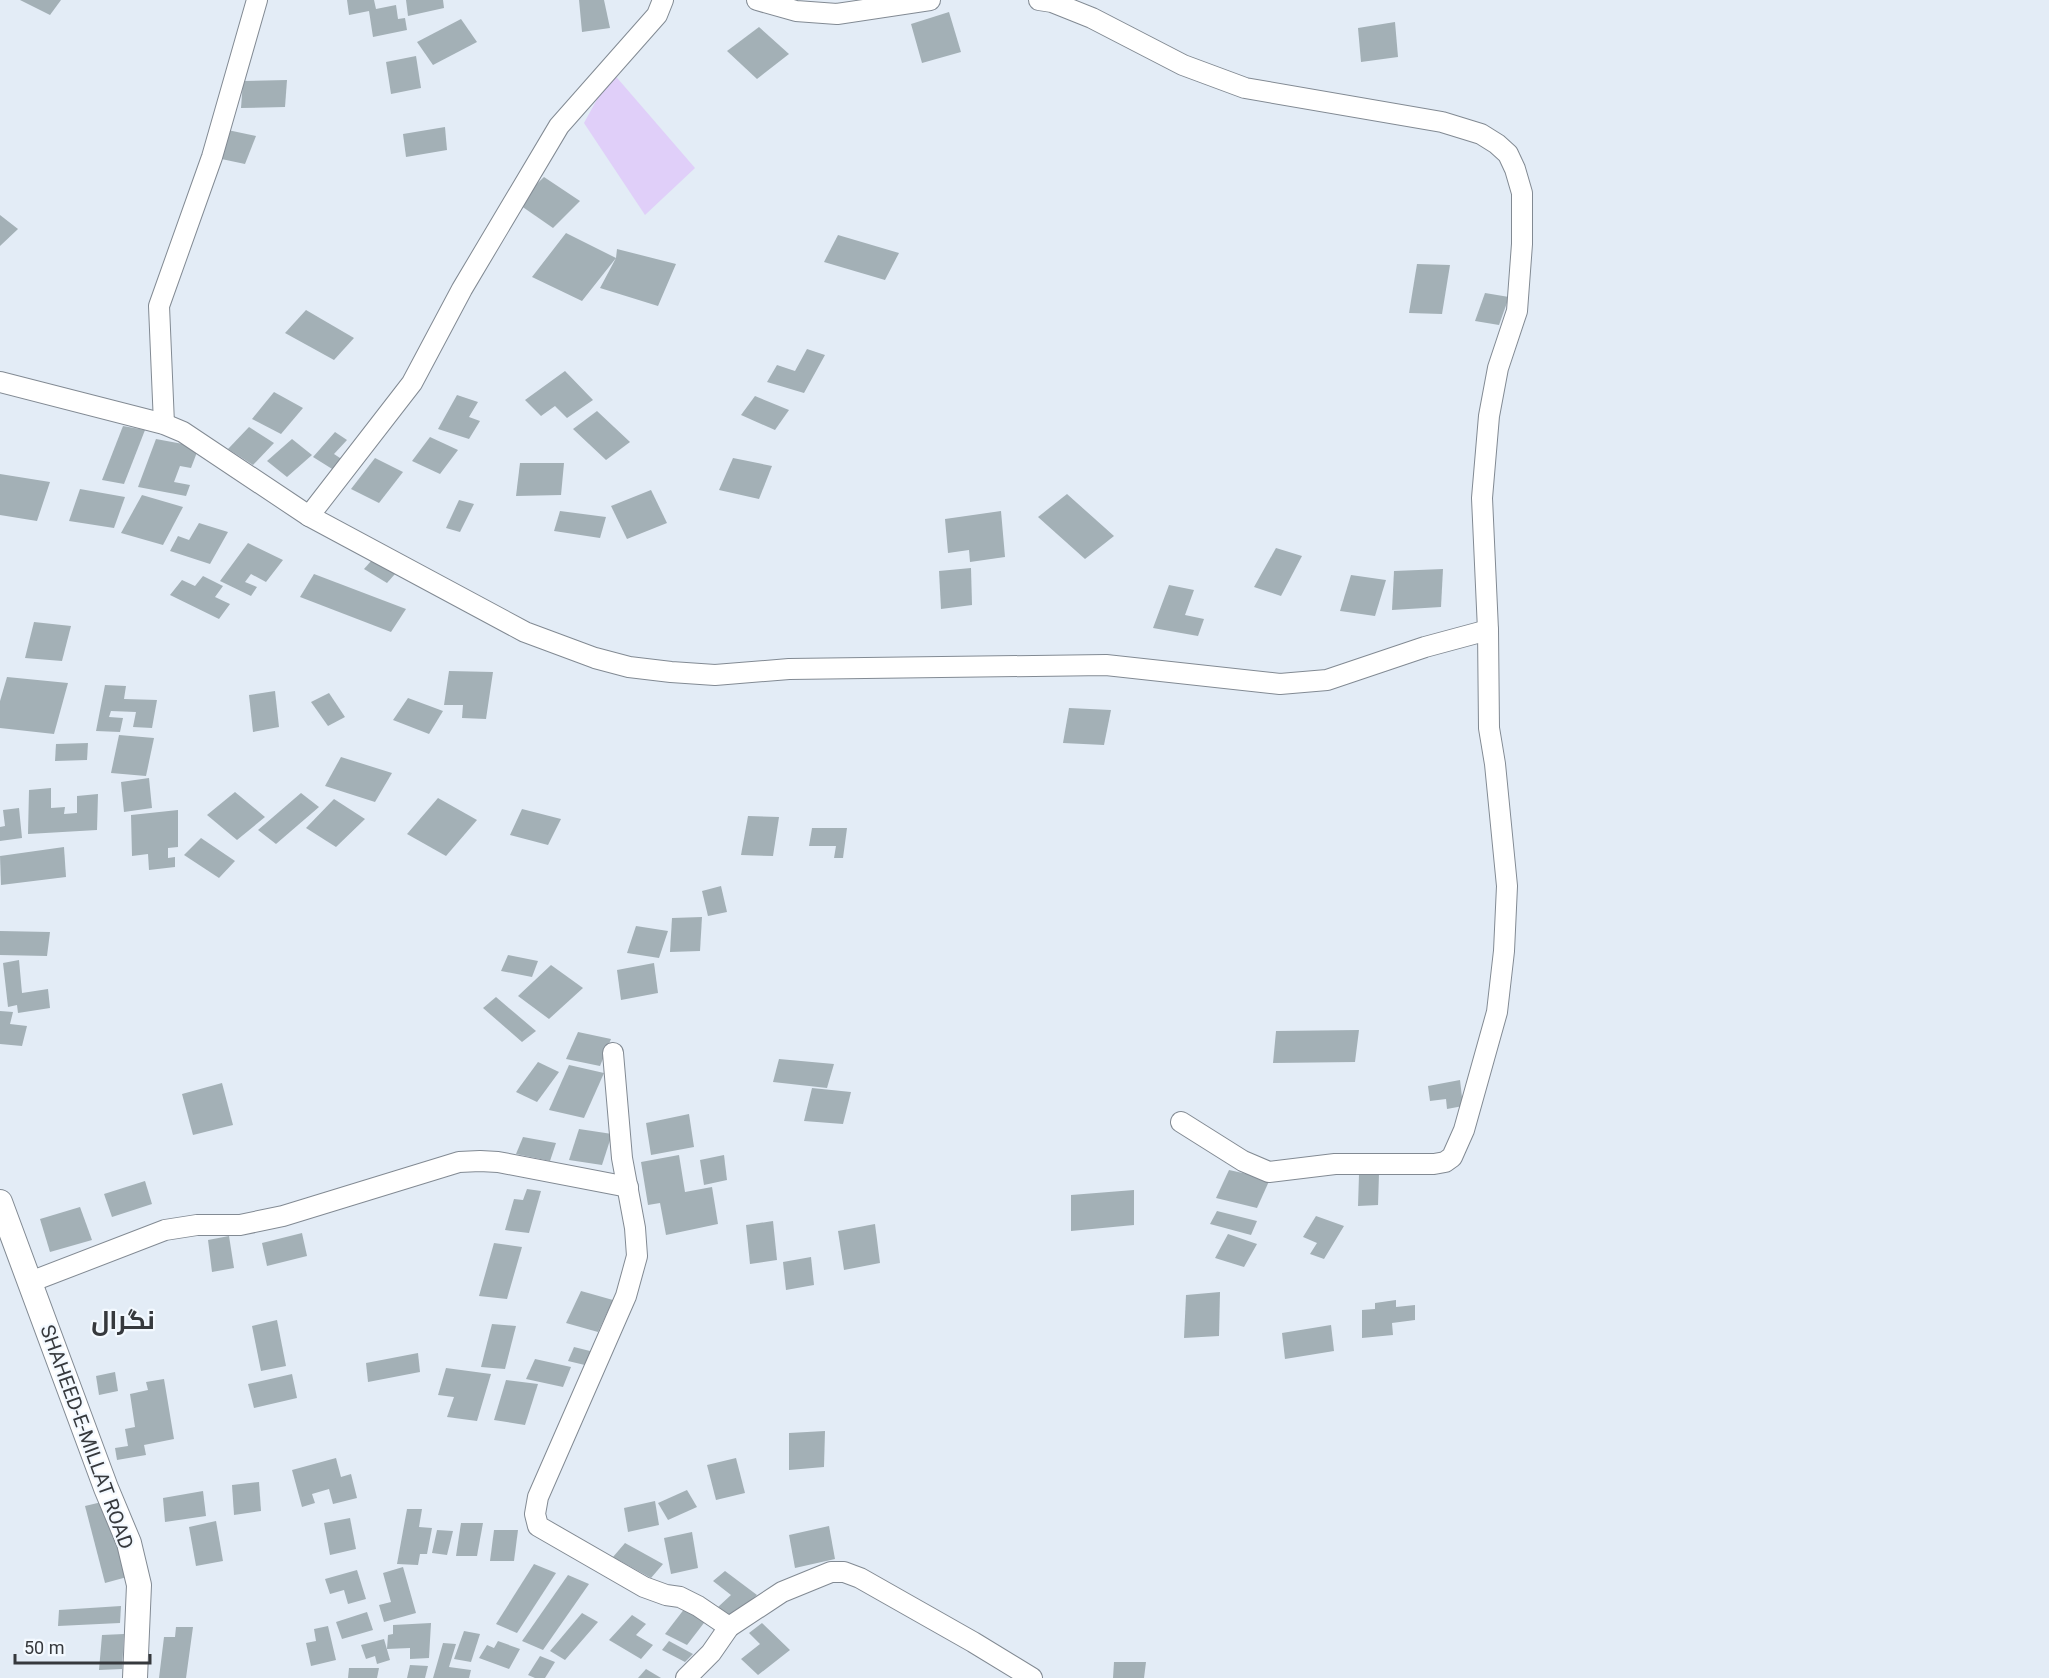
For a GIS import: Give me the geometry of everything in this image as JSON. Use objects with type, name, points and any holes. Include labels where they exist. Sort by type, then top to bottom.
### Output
[{"type":"main road","name":"SHAHEED-E-MILLAT ROAD","points":[[0,1202],[129,1543],[139,1585],[135,1678]]},
{"type":"street","points":[[164,424],[159,306],[212,157],[257,0]]},
{"type":"street","points":[[309,516],[412,383],[462,289],[559,126],[657,15],[663,0]]},
{"type":"street","points":[[757,0],[796,11],[930,0]]},
{"type":"street","points":[[1039,0],[1052,2],[1092,18],[1183,65],[1245,88],[1442,122],[1480,135],[1497,144],[1508,154],[1522,193],[1522,244],[1517,311],[1498,368],[1489,416],[1482,498],[1488,630],[1489,728],[1495,764],[1507,886],[1504,951],[1497,1012],[1464,1130],[1452,1157],[1445,1162],[1335,1164],[1269,1172],[1243,1161],[1182,1122]]},
{"type":"street","points":[[0,382],[164,424],[183,432],[309,516],[525,632],[595,658],[629,667],[715,675],[789,669],[1106,665],[1280,684],[1328,680],[1425,646],[1488,630]]},
{"type":"street","points":[[613,1053],[622,1158],[635,1228],[637,1256],[626,1296],[538,1497],[535,1514],[538,1526],[644,1587],[666,1595],[680,1596],[729,1627]]},
{"type":"street","points":[[30,1282],[165,1230],[196,1225],[240,1225],[283,1216],[459,1162],[498,1162],[628,1187]]},
{"type":"street","points":[[686,1678],[711,1653],[729,1627],[782,1592],[831,1572],[844,1572],[973,1642],[1020,1675]]},
{"type":"shaded area","points":[[612,72],[695,168],[645,215],[584,123]]},
{"type":"building","points":[[20,0],[61,0],[50,15]]},
{"type":"building","points":[[347,0],[374,0],[376,9],[396,5],[398,19],[405,18],[407,30],[373,37],[369,11],[349,15]]},
{"type":"building","points":[[406,0],[443,0],[444,8],[408,16]]},
{"type":"building","points":[[579,0],[604,0],[610,28],[582,32]]},
{"type":"building","points":[[949,12],[961,52],[922,63],[911,24]]},
{"type":"building","points":[[461,19],[477,42],[433,65],[417,42]]},
{"type":"building","points":[[1395,22],[1398,57],[1361,62],[1358,28]]},
{"type":"building","points":[[759,27],[789,54],[757,79],[727,51]]},
{"type":"building","points":[[416,56],[421,88],[391,94],[386,62]]},
{"type":"building","points":[[287,80],[285,107],[241,108],[243,81]]},
{"type":"building","points":[[445,127],[447,150],[406,157],[403,134]]},
{"type":"building","points":[[223,129],[256,136],[245,164],[212,157]]},
{"type":"building","points":[[544,177],[580,201],[553,228],[517,203]]},
{"type":"building","points":[[0,215],[18,229],[0,246]]},
{"type":"building","points":[[566,233],[616,258],[582,301],[532,277]]},
{"type":"building","points":[[838,235],[899,253],[885,280],[824,262]]},
{"type":"building","points":[[617,249],[676,264],[658,306],[600,288],[616,258]]},
{"type":"building","points":[[1417,264],[1450,265],[1442,314],[1409,313]]},
{"type":"building","points":[[1485,293],[1509,297],[1499,325],[1475,321]]},
{"type":"building","points":[[306,310],[354,338],[334,360],[285,333]]},
{"type":"building","points":[[807,349],[825,355],[804,393],[767,382],[777,365],[795,371]]},
{"type":"building","points":[[565,371],[593,400],[567,418],[555,406],[541,416],[525,400]]},
{"type":"building","points":[[274,392],[303,408],[281,434],[252,419]]},
{"type":"building","points":[[457,395],[478,402],[469,417],[480,421],[469,439],[438,429]]},
{"type":"building","points":[[755,396],[789,410],[775,430],[741,415]]},
{"type":"building","points":[[597,411],[630,442],[606,460],[573,429]]},
{"type":"building","points":[[123,426],[145,430],[124,484],[102,480]]},
{"type":"building","points":[[249,427],[274,443],[253,465],[228,449]]},
{"type":"building","points":[[335,432],[347,440],[334,454],[346,462],[337,472],[313,457]]},
{"type":"building","points":[[430,437],[458,450],[440,474],[412,461]]},
{"type":"building","points":[[156,439],[199,447],[191,468],[180,466],[174,482],[190,485],[186,496],[138,487]]},
{"type":"building","points":[[292,439],[312,455],[287,477],[267,461]]},
{"type":"building","points":[[375,458],[403,472],[379,503],[351,489]]},
{"type":"building","points":[[733,458],[772,466],[759,499],[719,490]]},
{"type":"building","points":[[520,463],[564,463],[561,495],[516,496]]},
{"type":"building","points":[[0,474],[50,482],[37,521],[0,515]]},
{"type":"building","points":[[80,489],[125,497],[114,528],[69,521]]},
{"type":"building","points":[[651,490],[667,523],[627,539],[611,506]]},
{"type":"building","points":[[1067,494],[1114,536],[1085,559],[1038,517]]},
{"type":"building","points":[[142,495],[183,507],[163,545],[121,533]]},
{"type":"building","points":[[459,500],[474,504],[460,532],[446,528]]},
{"type":"building","points":[[560,511],[606,517],[600,538],[554,531]]},
{"type":"building","points":[[1001,511],[1005,557],[970,562],[969,550],[948,553],[945,519]]},
{"type":"building","points":[[199,523],[228,532],[210,564],[170,551],[178,536],[189,540]]},
{"type":"building","points":[[248,543],[283,560],[266,582],[251,574],[245,582],[257,587],[251,596],[220,581]]},
{"type":"building","points":[[1276,548],[1302,556],[1281,596],[1254,587]]},
{"type":"building","points":[[372,560],[395,574],[387,583],[364,569]]},
{"type":"building","points":[[971,568],[972,605],[941,609],[939,571]]},
{"type":"building","points":[[1443,569],[1441,607],[1392,610],[1394,571]]},
{"type":"building","points":[[314,574],[406,609],[391,632],[300,597]]},
{"type":"building","points":[[1351,575],[1386,580],[1375,616],[1340,611]]},
{"type":"building","points":[[203,576],[223,586],[215,597],[230,604],[219,619],[170,595],[182,580],[195,586]]},
{"type":"building","points":[[1169,585],[1194,590],[1185,615],[1204,619],[1198,636],[1153,628]]},
{"type":"building","points":[[34,622],[71,626],[62,661],[25,658]]},
{"type":"building","points":[[449,671],[493,672],[486,719],[462,718],[463,705],[444,705]]},
{"type":"building","points":[[7,677],[68,683],[54,734],[0,728],[0,701]]},
{"type":"building","points":[[105,685],[126,686],[124,699],[157,700],[152,728],[133,727],[136,712],[111,711],[109,717],[123,718],[120,732],[96,731]]},
{"type":"building","points":[[275,691],[279,727],[253,732],[249,695]]},
{"type":"building","points":[[329,693],[345,717],[328,726],[311,702]]},
{"type":"building","points":[[408,698],[443,711],[429,734],[393,720]]},
{"type":"building","points":[[1069,708],[1111,710],[1104,745],[1063,743]]},
{"type":"building","points":[[119,735],[154,738],[146,776],[111,773]]},
{"type":"building","points":[[88,743],[87,760],[55,761],[56,744]]},
{"type":"building","points":[[341,757],[392,773],[375,802],[325,786]]},
{"type":"building","points":[[149,778],[152,808],[124,812],[121,782]]},
{"type":"building","points":[[51,788],[51,808],[65,807],[64,814],[77,813],[77,796],[98,794],[97,830],[28,834],[29,790]]},
{"type":"building","points":[[235,792],[265,817],[237,840],[207,815]]},
{"type":"building","points":[[301,793],[319,807],[276,844],[258,830]]},
{"type":"building","points":[[438,798],[477,820],[446,856],[407,834]]},
{"type":"building","points":[[334,799],[365,819],[336,847],[306,828]]},
{"type":"building","points":[[19,808],[22,838],[0,841],[0,827],[5,826],[3,810]]},
{"type":"building","points":[[522,809],[561,819],[548,845],[510,835]]},
{"type":"building","points":[[178,810],[178,847],[168,848],[168,858],[175,857],[175,867],[149,870],[148,854],[132,856],[131,815]]},
{"type":"building","points":[[748,816],[779,817],[773,856],[741,855]]},
{"type":"building","points":[[812,828],[847,828],[843,858],[834,858],[836,846],[809,846]]},
{"type":"building","points":[[201,838],[235,861],[219,878],[184,855]]},
{"type":"building","points":[[64,847],[66,877],[1,885],[0,856]]},
{"type":"building","points":[[721,886],[727,912],[708,916],[702,891]]},
{"type":"building","points":[[702,917],[700,951],[670,952],[672,918]]},
{"type":"building","points":[[636,926],[668,931],[659,958],[627,953]]},
{"type":"building","points":[[0,931],[50,932],[47,956],[0,955]]},
{"type":"building","points":[[508,955],[538,961],[532,977],[501,971]]},
{"type":"building","points":[[19,960],[22,993],[48,989],[50,1008],[18,1013],[17,1005],[8,1007],[3,963]]},
{"type":"building","points":[[654,963],[658,993],[621,1000],[617,970]]},
{"type":"building","points":[[551,965],[583,988],[549,1019],[518,996]]},
{"type":"building","points":[[496,997],[536,1031],[522,1042],[483,1008]]},
{"type":"building","points":[[0,1011],[13,1012],[10,1024],[27,1026],[22,1046],[0,1044]]},
{"type":"building","points":[[1359,1030],[1355,1062],[1273,1063],[1276,1031]]},
{"type":"building","points":[[578,1032],[611,1039],[600,1066],[566,1059]]},
{"type":"building","points":[[779,1059],[834,1064],[827,1088],[773,1082]]},
{"type":"building","points":[[538,1062],[559,1072],[537,1102],[516,1092]]},
{"type":"building","points":[[569,1065],[604,1073],[584,1118],[549,1110]]},
{"type":"building","points":[[1460,1080],[1463,1106],[1447,1109],[1446,1099],[1430,1101],[1428,1086]]},
{"type":"building","points":[[222,1083],[233,1125],[193,1135],[182,1094]]},
{"type":"building","points":[[812,1088],[851,1092],[843,1124],[804,1121]]},
{"type":"building","points":[[689,1114],[694,1147],[651,1155],[646,1123]]},
{"type":"building","points":[[579,1129],[612,1134],[602,1165],[569,1160]]},
{"type":"building","points":[[523,1137],[556,1143],[550,1161],[516,1154]]},
{"type":"building","points":[[679,1155],[685,1192],[712,1187],[718,1224],[666,1235],[660,1203],[648,1205],[641,1162]]},
{"type":"building","points":[[724,1155],[727,1180],[704,1185],[700,1160]]},
{"type":"building","points":[[1229,1170],[1270,1179],[1257,1208],[1216,1198]]},
{"type":"building","points":[[1379,1174],[1378,1205],[1358,1206],[1359,1175]]},
{"type":"building","points":[[145,1181],[152,1204],[112,1217],[104,1194]]},
{"type":"building","points":[[527,1189],[541,1191],[529,1233],[505,1230],[514,1199],[523,1200]]},
{"type":"building","points":[[1134,1190],[1134,1225],[1071,1231],[1071,1195]]},
{"type":"building","points":[[80,1207],[92,1240],[50,1252],[40,1219]]},
{"type":"building","points":[[1217,1211],[1257,1221],[1251,1235],[1210,1224]]},
{"type":"building","points":[[1316,1216],[1344,1226],[1324,1259],[1310,1254],[1317,1243],[1303,1237]]},
{"type":"building","points":[[773,1221],[777,1260],[750,1264],[746,1225]]},
{"type":"building","points":[[875,1224],[880,1263],[844,1270],[838,1231]]},
{"type":"building","points":[[302,1233],[307,1256],[267,1266],[262,1243]]},
{"type":"building","points":[[1228,1234],[1257,1244],[1244,1267],[1215,1258]]},
{"type":"building","points":[[229,1236],[234,1268],[212,1272],[208,1240]]},
{"type":"building","points":[[494,1243],[522,1247],[507,1299],[479,1296]]},
{"type":"building","points":[[811,1257],[814,1285],[786,1290],[783,1262]]},
{"type":"building","points":[[581,1291],[613,1300],[598,1332],[566,1323]]},
{"type":"building","points":[[1220,1292],[1219,1336],[1184,1338],[1186,1295]]},
{"type":"building","points":[[1396,1300],[1396,1307],[1415,1305],[1415,1320],[1392,1323],[1393,1335],[1362,1338],[1362,1310],[1375,1309],[1375,1303]]},
{"type":"building","points":[[277,1320],[286,1366],[261,1371],[252,1326]]},
{"type":"building","points":[[492,1324],[516,1326],[505,1369],[481,1367]]},
{"type":"building","points":[[1331,1325],[1334,1351],[1285,1359],[1282,1333]]},
{"type":"building","points":[[574,1347],[594,1352],[589,1366],[568,1361]]},
{"type":"building","points":[[418,1353],[420,1372],[368,1382],[366,1363]]},
{"type":"building","points":[[535,1359],[571,1367],[563,1387],[526,1379]]},
{"type":"building","points":[[446,1368],[491,1374],[477,1421],[447,1417],[454,1397],[438,1395]]},
{"type":"building","points":[[115,1372],[118,1391],[99,1395],[96,1376]]},
{"type":"building","points":[[292,1374],[297,1398],[254,1408],[248,1384]]},
{"type":"building","points":[[164,1379],[174,1439],[144,1445],[146,1455],[117,1460],[115,1448],[128,1446],[125,1429],[135,1427],[130,1394],[148,1390],[146,1382]]},
{"type":"building","points":[[506,1380],[538,1384],[525,1425],[494,1420]]},
{"type":"building","points":[[825,1431],[824,1467],[789,1470],[789,1433]]},
{"type":"building","points":[[336,1458],[341,1477],[351,1474],[357,1498],[333,1504],[329,1489],[312,1494],[315,1503],[302,1507],[292,1470]]},
{"type":"building","points":[[736,1458],[745,1493],[716,1500],[707,1465]]},
{"type":"building","points":[[259,1482],[261,1511],[234,1515],[232,1485]]},
{"type":"building","points":[[687,1490],[697,1507],[668,1520],[658,1503]]},
{"type":"building","points":[[203,1491],[206,1516],[165,1522],[163,1498]]},
{"type":"building","points":[[106,1501],[127,1577],[105,1583],[85,1506]]},
{"type":"building","points":[[655,1501],[659,1525],[628,1532],[624,1508]]},
{"type":"building","points":[[407,1509],[422,1509],[419,1527],[432,1528],[427,1554],[420,1554],[418,1565],[397,1564]]},
{"type":"building","points":[[350,1518],[356,1549],[330,1555],[324,1523]]},
{"type":"building","points":[[216,1521],[223,1561],[196,1566],[189,1527]]},
{"type":"building","points":[[461,1523],[483,1523],[477,1556],[456,1556]]},
{"type":"building","points":[[829,1526],[835,1559],[795,1568],[789,1535]]},
{"type":"building","points":[[437,1530],[453,1531],[447,1555],[432,1553]]},
{"type":"building","points":[[494,1530],[518,1530],[514,1561],[490,1561]]},
{"type":"building","points":[[692,1532],[698,1568],[671,1574],[664,1538]]},
{"type":"building","points":[[625,1543],[663,1564],[651,1578],[613,1557]]},
{"type":"building","points":[[534,1564],[556,1573],[517,1633],[496,1624]]},
{"type":"building","points":[[403,1567],[416,1613],[384,1622],[379,1605],[391,1602],[383,1573]]},
{"type":"building","points":[[357,1570],[366,1599],[348,1604],[344,1590],[330,1594],[325,1579]]},
{"type":"building","points":[[725,1571],[757,1595],[732,1617],[718,1607],[731,1595],[713,1581]]},
{"type":"building","points":[[568,1575],[589,1584],[543,1650],[522,1641]]},
{"type":"building","points":[[121,1606],[120,1623],[58,1626],[59,1610]]},
{"type":"building","points":[[685,1608],[707,1619],[687,1645],[665,1634]]},
{"type":"building","points":[[367,1612],[373,1630],[342,1639],[336,1622]]},
{"type":"building","points":[[582,1613],[598,1622],[565,1660],[550,1651]]},
{"type":"building","points":[[632,1615],[646,1624],[636,1635],[653,1645],[641,1659],[609,1640]]},
{"type":"building","points":[[431,1623],[429,1658],[410,1659],[410,1648],[387,1649],[388,1635],[393,1634],[393,1625]]},
{"type":"building","points":[[762,1623],[790,1650],[758,1675],[741,1659],[760,1644],[749,1633]]},
{"type":"building","points":[[328,1626],[336,1660],[311,1666],[306,1643],[316,1641],[314,1629]]},
{"type":"building","points":[[176,1627],[193,1627],[186,1678],[159,1678],[164,1637],[175,1637]]},
{"type":"building","points":[[464,1631],[480,1634],[471,1662],[454,1659]]},
{"type":"building","points":[[124,1634],[122,1669],[99,1670],[102,1635]]},
{"type":"building","points":[[384,1639],[390,1660],[377,1664],[375,1656],[366,1659],[361,1645]]},
{"type":"building","points":[[498,1641],[520,1649],[509,1669],[479,1658],[487,1645],[494,1648]]},
{"type":"building","points":[[669,1641],[693,1654],[685,1662],[662,1650]]},
{"type":"building","points":[[443,1643],[456,1644],[449,1667],[471,1670],[469,1678],[433,1678]]},
{"type":"building","points":[[540,1656],[555,1662],[545,1678],[535,1678],[528,1675]]},
{"type":"building","points":[[1114,1662],[1146,1662],[1144,1678],[1113,1678]]},
{"type":"building","points":[[410,1665],[428,1666],[425,1678],[407,1678]]},
{"type":"building","points":[[349,1668],[379,1668],[377,1678],[348,1678]]},
{"type":"building","points":[[646,1669],[661,1678],[638,1678]]},
{"type":"district","name":"نگرال","points":[[123,1320]]}]
